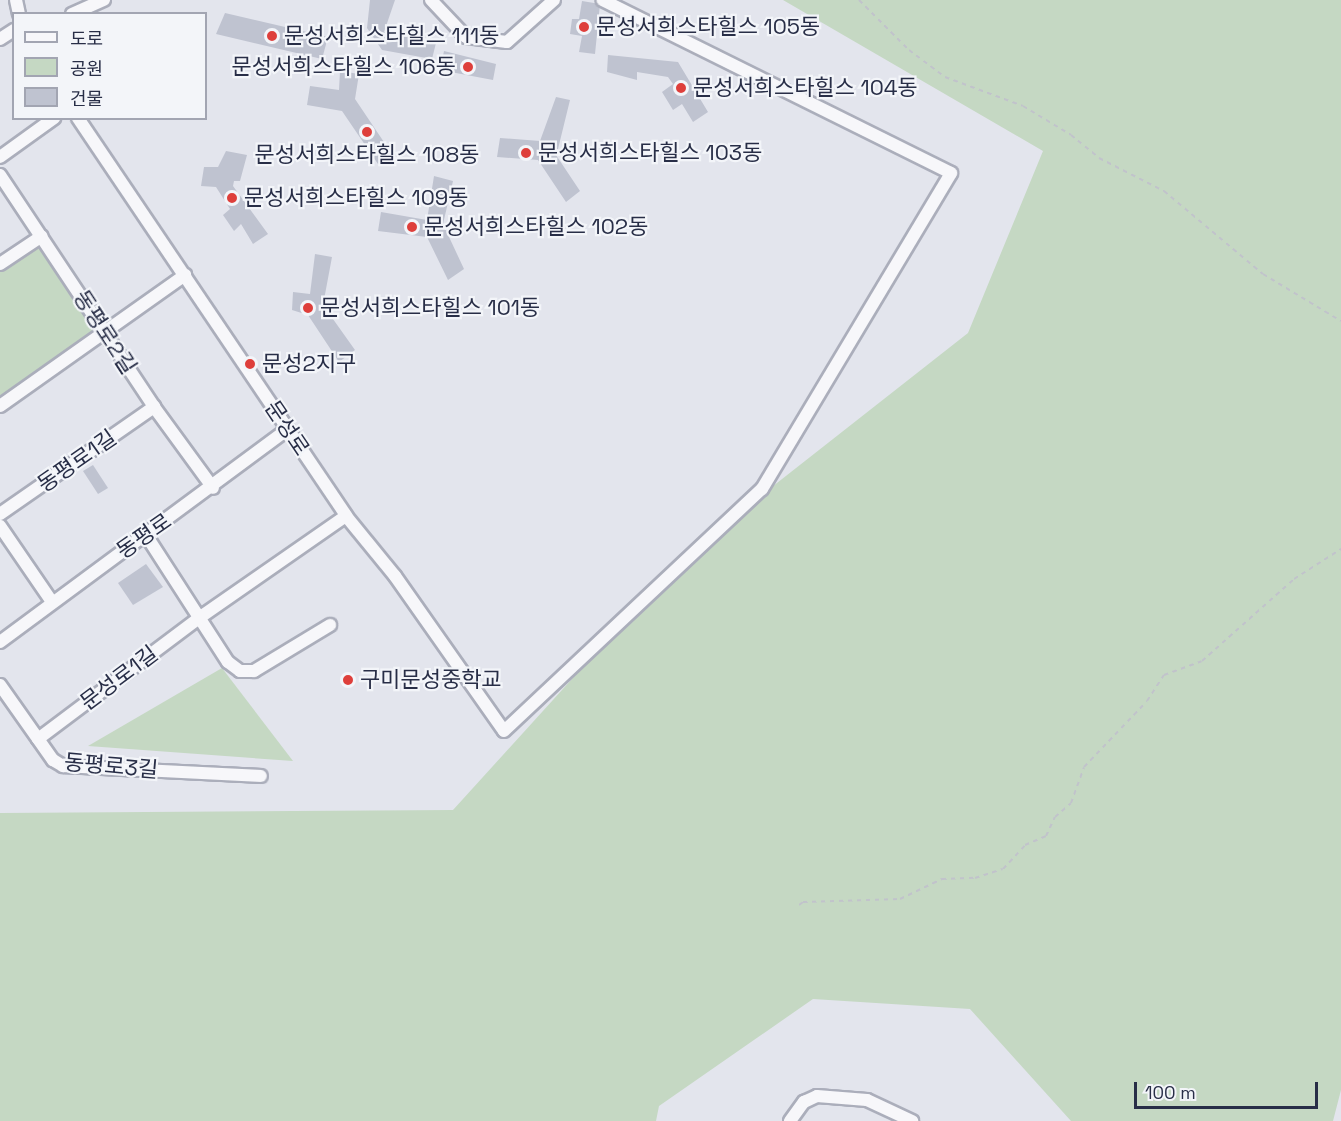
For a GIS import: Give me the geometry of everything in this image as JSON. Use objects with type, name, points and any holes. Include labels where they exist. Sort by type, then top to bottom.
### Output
[{"type":"street","points":[[77,12],[104,0]]},
{"type":"street","points":[[431,0],[466,37],[507,42],[554,0]]},
{"type":"street","name":"문성로","points":[[79,120],[345,516],[395,576],[504,731],[762,489],[951,173],[603,0]]},
{"type":"street","points":[[0,157],[51,120]]},
{"type":"street","name":"동평로2길","points":[[0,176],[154,407],[213,488]]},
{"type":"street","points":[[0,264],[42,236]]},
{"type":"street","points":[[2,402],[106,333],[185,275]]},
{"type":"street","name":"동평로1길","points":[[0,514],[154,407]]},
{"type":"street","name":"동평로","points":[[0,642],[52,602],[213,488],[288,429]]},
{"type":"street","name":"문성로1길","points":[[38,739],[199,618],[345,516]]},
{"type":"street","points":[[0,526],[52,602]]},
{"type":"street","points":[[146,535],[228,662],[247,672],[330,625]]},
{"type":"street","name":"동평로3길","points":[[0,685],[52,760],[63,766],[261,776]]},
{"type":"street","points":[[790,1121],[804,1102],[817,1096],[867,1100],[912,1121]]},
{"type":"path","points":[[859,0],[909,50],[945,77],[1023,106],[1071,135],[1100,158],[1164,191],[1263,274],[1341,321]]},
{"type":"path","points":[[799,905],[803,902],[900,899],[942,879],[975,878],[1003,869],[1025,845],[1046,836],[1055,817],[1071,802],[1084,767],[1147,701],[1164,675],[1202,661],[1294,579],[1341,549]]},
{"type":"green space","points":[[783,0],[1341,0],[1341,1090],[1333,1121],[1071,1121],[970,1009],[813,999],[659,1106],[656,1121],[0,1121],[0,813],[453,810],[601,647],[749,505],[968,333],[1043,151]]},
{"type":"green space","points":[[42,236],[106,333],[5,403],[0,396],[0,264]]},
{"type":"green space","points":[[222,668],[293,761],[88,746]]},
{"type":"building","points":[[370,0],[395,0],[384,32],[436,43],[432,59],[382,50],[367,28]]},
{"type":"building","name":"문성서희스타힐스 105동","points":[[582,1],[600,4],[595,54],[579,52],[582,36],[570,34],[572,19],[579,19]]},
{"type":"building","name":"문성서희스타힐스 111동","points":[[225,13],[328,37],[322,59],[216,34]]},
{"type":"building","name":"문성서희스타힐스 106동","points":[[444,51],[496,64],[493,80],[440,70]]},
{"type":"building","name":"문성서희스타힐스 104동","points":[[608,55],[678,62],[708,112],[693,122],[682,104],[673,110],[662,92],[673,84],[668,77],[637,72],[637,80],[607,72]]},
{"type":"building","name":"문성서희스타힐스 108동","points":[[340,71],[359,74],[355,99],[392,154],[378,164],[342,111],[307,105],[310,86],[339,90]]},
{"type":"building","name":"문성서희스타힐스 103동","points":[[556,97],[570,100],[558,149],[552,149],[580,191],[566,202],[538,160],[497,157],[500,138],[540,141]]},
{"type":"building","name":"문성서희스타힐스 109동","points":[[226,151],[247,155],[240,181],[234,181],[233,186],[268,234],[253,244],[241,224],[234,231],[223,215],[230,209],[216,187],[201,186],[204,167],[218,167]]},
{"type":"building","name":"문성서희스타힐스 102동","points":[[434,176],[453,181],[443,224],[464,269],[448,280],[427,237],[378,231],[381,212],[427,220]]},
{"type":"building","name":"문성서희스타힐스 101동","points":[[315,254],[332,257],[323,305],[355,350],[339,362],[308,315],[292,310],[293,292],[310,294]]},
{"type":"building","points":[[93,465],[108,488],[98,494],[83,471]]},
{"type":"building","points":[[146,564],[163,587],[133,605],[118,583]]},
{"type":"place","name":"문성서희스타힐스 105동","points":[[584,27]]},
{"type":"place","name":"문성서희스타힐스 111동","points":[[272,36]]},
{"type":"place","name":"문성서희스타힐스 106동","points":[[468,67]]},
{"type":"place","name":"문성서희스타힐스 104동","points":[[681,88]]},
{"type":"place","name":"문성서희스타힐스 108동","points":[[367,132]]},
{"type":"place","name":"문성서희스타힐스 103동","points":[[526,153]]},
{"type":"place","name":"문성서희스타힐스 109동","points":[[232,198]]},
{"type":"place","name":"문성서희스타힐스 102동","points":[[412,227]]},
{"type":"place","name":"문성서희스타힐스 101동","points":[[308,308]]},
{"type":"place","name":"문성2지구","points":[[250,364]]},
{"type":"place","name":"구미문성중학교","points":[[348,680]]}]
